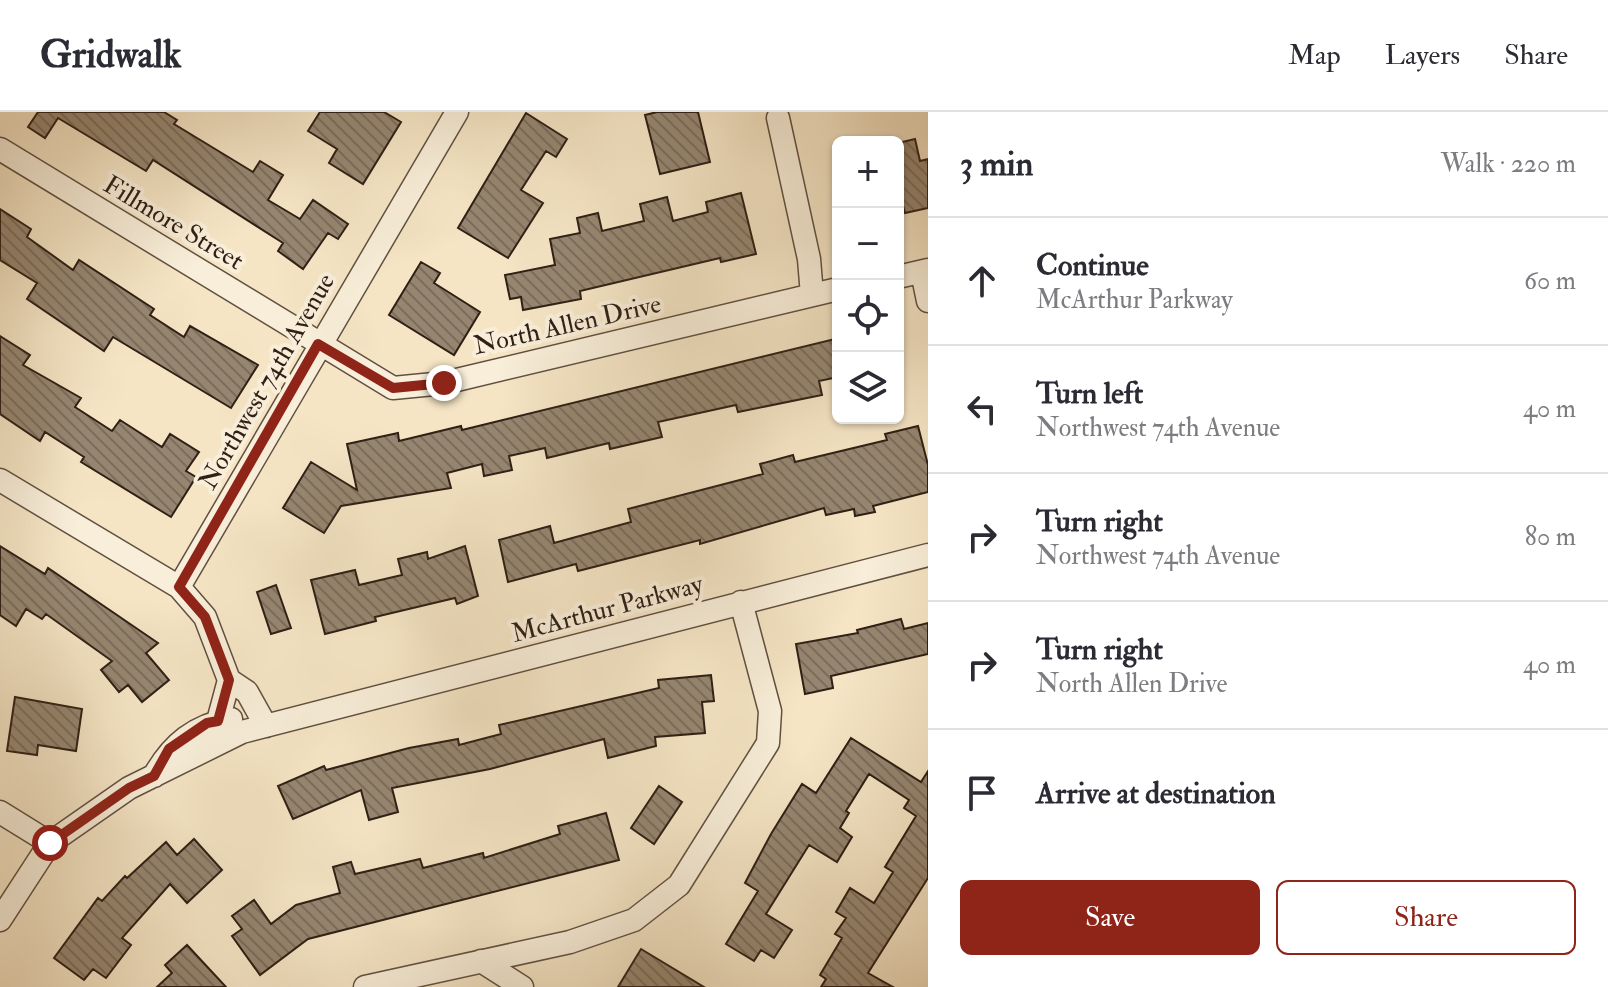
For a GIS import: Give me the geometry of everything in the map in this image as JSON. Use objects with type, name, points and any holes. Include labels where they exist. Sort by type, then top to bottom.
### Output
[{"type":"street","name":"Northwest 74th Avenue","points":[[179,587],[318,344],[457,112]]},
{"type":"street","points":[[778,118],[809,259],[812,295]]},
{"type":"street","name":"Fillmore Street","points":[[0,149],[318,344]]},
{"type":"street","points":[[904,276],[925,271],[928,301]]},
{"type":"street","name":"North Allen Drive","points":[[318,344],[393,388],[444,383],[832,290]]},
{"type":"street","points":[[0,480],[179,587],[205,617],[229,680],[247,692],[264,720]]},
{"type":"street","name":"McArthur Parkway","points":[[154,776],[169,749],[207,723],[300,716],[928,555]]},
{"type":"street","points":[[365,987],[570,942],[634,920],[679,885],[768,743],[770,711],[741,602]]},
{"type":"street","points":[[218,721],[229,680]]},
{"type":"street","name":"McArthur Parkway","points":[[0,920],[50,843],[129,788],[264,720]]},
{"type":"street","points":[[0,812],[50,843]]},
{"type":"street","points":[[481,961],[522,987]]},
{"type":"building","points":[[38,112],[164,112],[177,120],[174,124],[253,172],[260,161],[283,175],[268,200],[300,219],[313,200],[348,224],[338,239],[328,233],[303,269],[278,251],[283,243],[153,160],[146,171],[58,118],[45,138],[28,127]]},
{"type":"building","points":[[320,112],[384,112],[401,122],[363,184],[329,163],[337,149],[308,131]]},
{"type":"building","points":[[698,112],[710,162],[660,174],[645,115]]},
{"type":"building","points":[[526,113],[567,139],[556,157],[546,151],[521,190],[543,203],[508,258],[458,228]]},
{"type":"building","points":[[915,139],[920,161],[928,159],[928,208],[905,213],[904,209],[904,142]]},
{"type":"building","points":[[741,193],[756,254],[721,262],[720,258],[580,291],[581,299],[523,310],[521,297],[510,299],[505,275],[555,265],[550,239],[580,233],[577,218],[598,213],[602,231],[644,221],[640,204],[667,197],[673,221],[708,212],[706,202]]},
{"type":"building","points":[[0,209],[31,229],[27,237],[73,270],[79,260],[154,309],[150,315],[184,337],[190,326],[258,365],[231,408],[113,337],[104,351],[27,299],[37,283],[0,260]]},
{"type":"building","points":[[421,262],[440,273],[434,283],[480,312],[454,355],[389,315]]},
{"type":"building","points":[[0,336],[30,355],[23,365],[81,398],[75,407],[112,431],[120,420],[162,447],[170,434],[199,452],[186,471],[196,477],[171,517],[81,462],[84,457],[45,432],[40,441],[0,414]]},
{"type":"building","points":[[832,340],[832,378],[819,381],[822,395],[738,412],[736,405],[658,422],[662,437],[610,449],[609,443],[547,458],[545,448],[509,456],[512,470],[484,476],[482,464],[447,473],[451,488],[341,506],[324,533],[283,508],[311,462],[357,490],[347,444],[398,433],[399,441],[461,426],[462,430]]},
{"type":"building","points":[[918,426],[928,465],[928,492],[873,506],[875,512],[855,516],[854,509],[826,515],[824,508],[700,544],[700,540],[578,571],[576,564],[508,582],[499,540],[550,526],[554,543],[631,522],[628,509],[763,474],[760,464],[793,455],[795,462],[887,440],[885,434]]},
{"type":"building","points":[[0,546],[45,574],[48,568],[158,643],[146,653],[169,680],[142,702],[128,685],[119,692],[101,670],[112,661],[46,614],[42,619],[26,609],[16,626],[0,615]]},
{"type":"building","points":[[465,546],[478,596],[457,604],[455,598],[375,617],[376,621],[325,634],[311,580],[355,570],[359,585],[402,575],[398,559],[427,552],[428,559]]},
{"type":"building","points":[[276,585],[291,628],[271,634],[257,592]]},
{"type":"building","points":[[901,619],[904,629],[928,623],[928,654],[831,676],[833,688],[805,694],[796,644],[858,633],[857,630]]},
{"type":"building","points":[[711,675],[714,701],[702,702],[705,733],[655,737],[656,746],[608,758],[604,739],[490,769],[392,788],[398,812],[369,820],[361,790],[293,819],[278,786],[324,766],[326,770],[409,748],[458,739],[459,745],[501,734],[499,725],[659,688],[658,680]]},
{"type":"building","points":[[15,697],[82,709],[76,751],[38,745],[37,755],[7,751]]},
{"type":"building","points":[[851,738],[921,782],[928,771],[928,878],[868,973],[893,987],[821,987],[826,979],[820,975],[842,938],[835,934],[846,918],[836,912],[850,888],[874,903],[893,872],[885,867],[916,816],[904,808],[909,800],[869,774],[846,811],[849,813],[840,828],[852,837],[837,862],[809,845],[766,914],[792,930],[774,958],[761,950],[754,961],[726,944],[758,891],[745,883],[771,834],[802,784],[816,793]]},
{"type":"building","points":[[659,786],[682,802],[654,844],[631,828]]},
{"type":"building","points":[[606,813],[619,860],[308,939],[260,975],[232,936],[242,929],[232,916],[254,900],[271,924],[296,905],[340,893],[333,867],[351,862],[355,874],[420,859],[423,868],[483,853],[484,858],[560,834],[558,826]]},
{"type":"building","points":[[194,839],[222,870],[187,903],[170,884],[122,938],[131,945],[106,978],[93,969],[84,980],[54,958],[98,898],[102,901],[125,876],[127,878],[166,842],[177,855]]},
{"type":"building","points":[[187,945],[226,987],[157,987],[172,973],[165,965]]},
{"type":"building","points":[[641,949],[704,987],[618,987]]},
{"type":"route","points":[[50,843],[129,788],[154,776],[169,749],[207,723],[218,721],[229,680],[205,617],[179,587],[318,344],[393,388],[444,383]]}]
